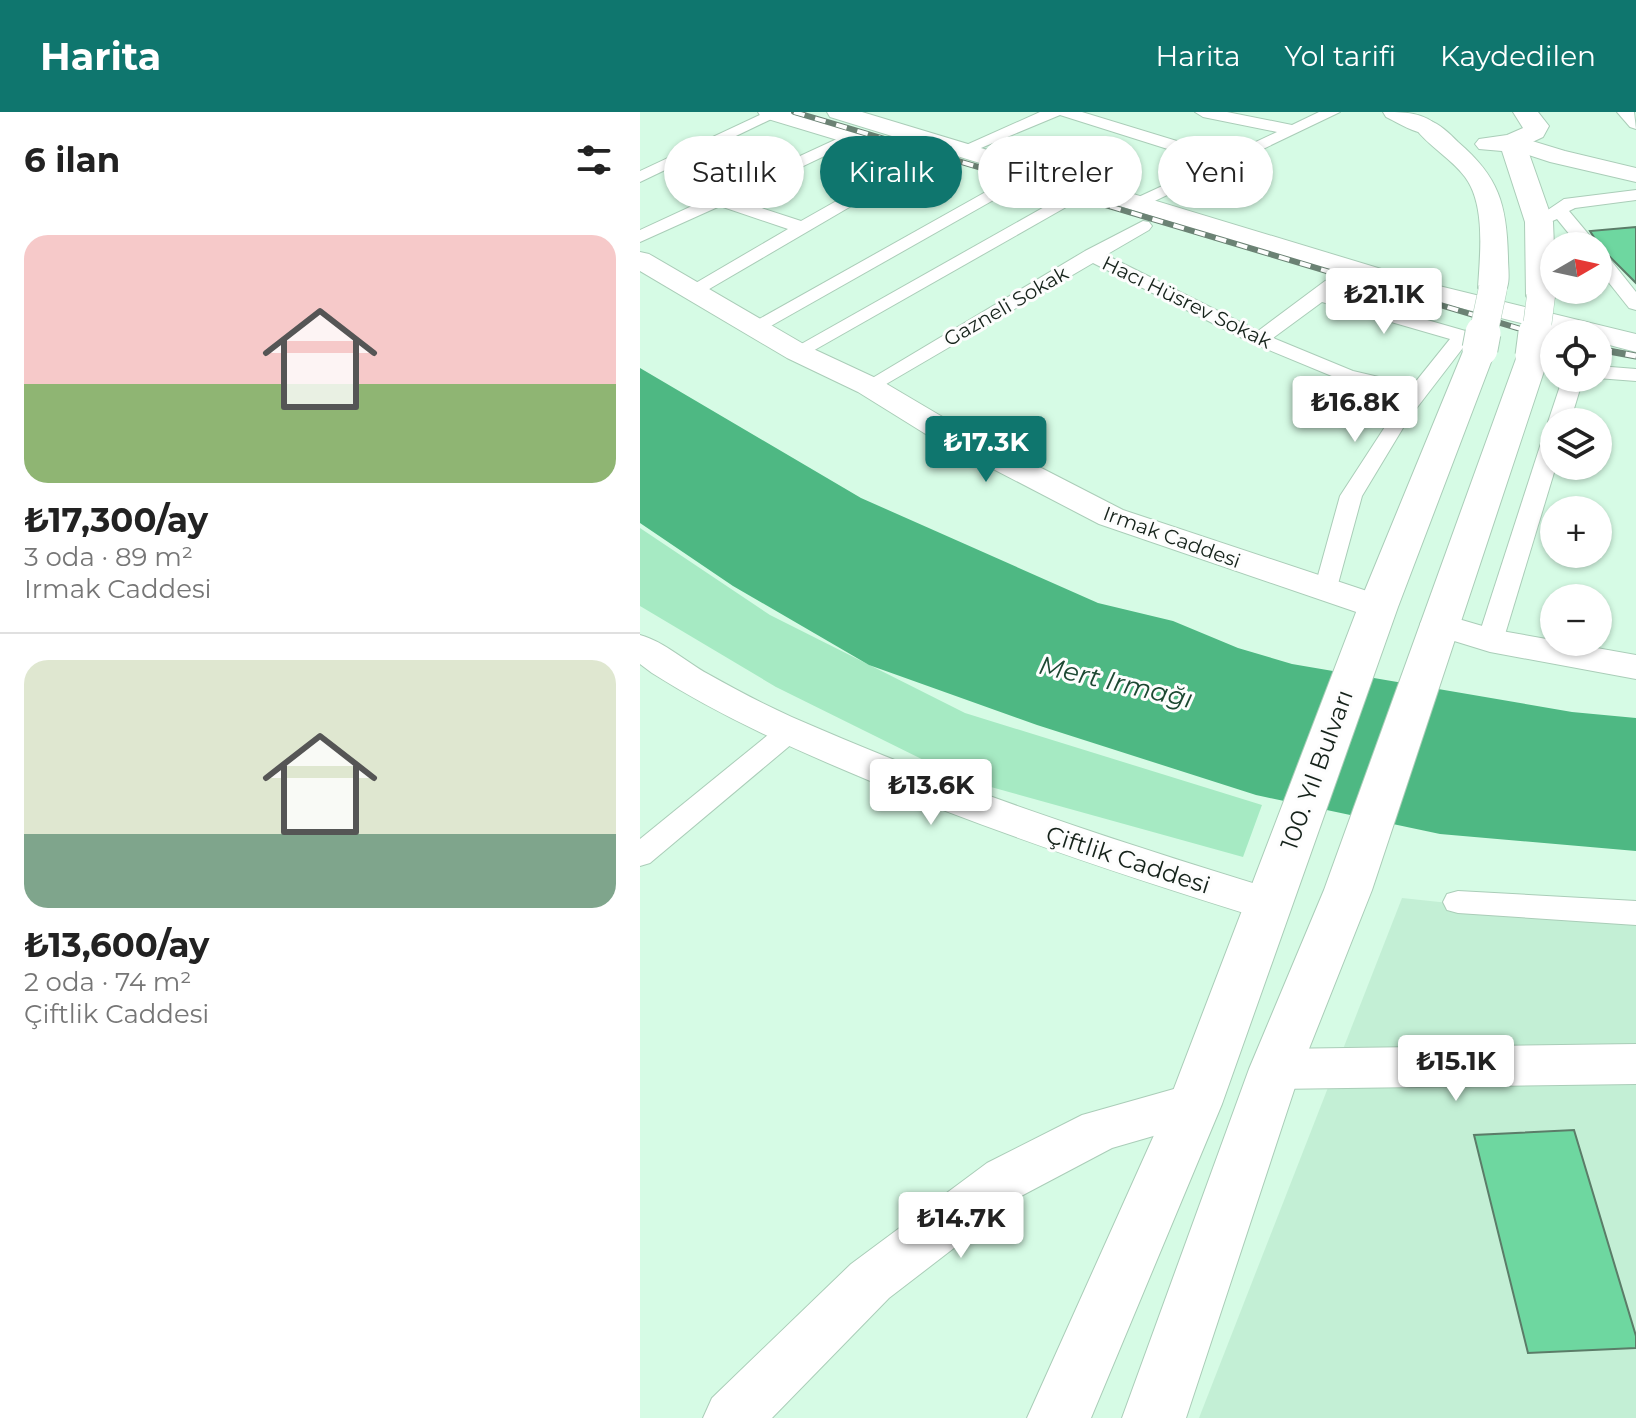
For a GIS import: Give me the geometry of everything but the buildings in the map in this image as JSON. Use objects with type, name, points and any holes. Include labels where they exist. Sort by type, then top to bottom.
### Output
[{"type":"main road","points":[[838,112],[963,150],[1140,215],[1326,289],[1476,336]]},
{"type":"main road","points":[[1394,112],[1427,120],[1439,135],[1474,144],[1512,142],[1558,157],[1636,175]]},
{"type":"main road","points":[[771,113],[849,136]]},
{"type":"main road","points":[[1512,142],[1534,132],[1536,126],[1529,114]]},
{"type":"main road","points":[[1529,114],[1612,159],[1636,164]]},
{"type":"main road","name":"100. Yıl Bulvarı","points":[[1059,1418],[1195,1104],[1493,288],[1489,211],[1480,178],[1427,120]]},
{"type":"main road","points":[[1154,1418],[1275,1069],[1348,890],[1533,356],[1549,216],[1512,142]]},
{"type":"main road","points":[[1098,208],[1140,215],[1636,343]]},
{"type":"main road","name":"Irmak Caddesi","points":[[640,260],[797,352],[869,386],[935,426],[1111,517],[1378,607]]},
{"type":"main road","points":[[1438,624],[1490,641],[1636,667]]},
{"type":"main road","name":"Çiftlik Caddesi","points":[[640,647],[662,663],[789,732],[950,799],[1059,839],[1270,905]]},
{"type":"main road","points":[[1275,1069],[1636,1064]]},
{"type":"main road","points":[[732,1418],[870,1281],[1005,1179],[1100,1130],[1195,1104]]},
{"type":"street","points":[[963,150],[1054,112]]},
{"type":"street","points":[[1066,112],[1158,141]]},
{"type":"street","points":[[1203,112],[1293,130]]},
{"type":"street","points":[[1283,112],[1293,130]]},
{"type":"street","name":"Gazneli Sokak","points":[[1273,140],[1332,112]]},
{"type":"street","points":[[640,177],[771,113]]},
{"type":"street","points":[[1570,232],[1549,216],[1570,203],[1636,195]]},
{"type":"street","points":[[755,327],[978,201]]},
{"type":"street","name":"Gazneli Sokak","points":[[869,386],[1092,255],[1158,204]]},
{"type":"street","points":[[640,237],[703,208]]},
{"type":"street","points":[[744,208],[803,228]]},
{"type":"street","points":[[692,291],[838,208]]},
{"type":"street","points":[[797,352],[1051,208]]},
{"type":"street","name":"Hacı Hüsrev Sokak","points":[[1092,255],[1259,339],[1346,375],[1419,393]]},
{"type":"street","points":[[1612,274],[1636,304]]},
{"type":"street","points":[[1259,339],[1326,289],[1462,336],[1400,416],[1351,496],[1326,590]]},
{"type":"street","points":[[1612,373],[1636,375]]},
{"type":"street","points":[[1490,641],[1541,480]]},
{"type":"street","points":[[640,855],[789,732]]},
{"type":"street","points":[[1458,902],[1636,913]]},
{"type":"shaded area","points":[[640,528],[770,615],[965,713],[1262,805],[1243,857],[962,779],[776,687],[640,606]]},
{"type":"shaded area","points":[[1402,898],[1636,923],[1636,1418],[1199,1418]]},
{"type":"water","name":"Mert Irmağı","points":[[640,368],[861,498],[1098,603],[1173,621],[1238,648],[1292,664],[1572,712],[1636,718],[1636,851],[1440,834],[1256,795],[1037,725],[869,665],[733,586],[640,523]]},
{"type":"railway","points":[[794,112],[1540,335]]},
{"type":"railway","points":[[1535,333],[1540,335]]},
{"type":"railway","points":[[1612,352],[1636,356]]}]
